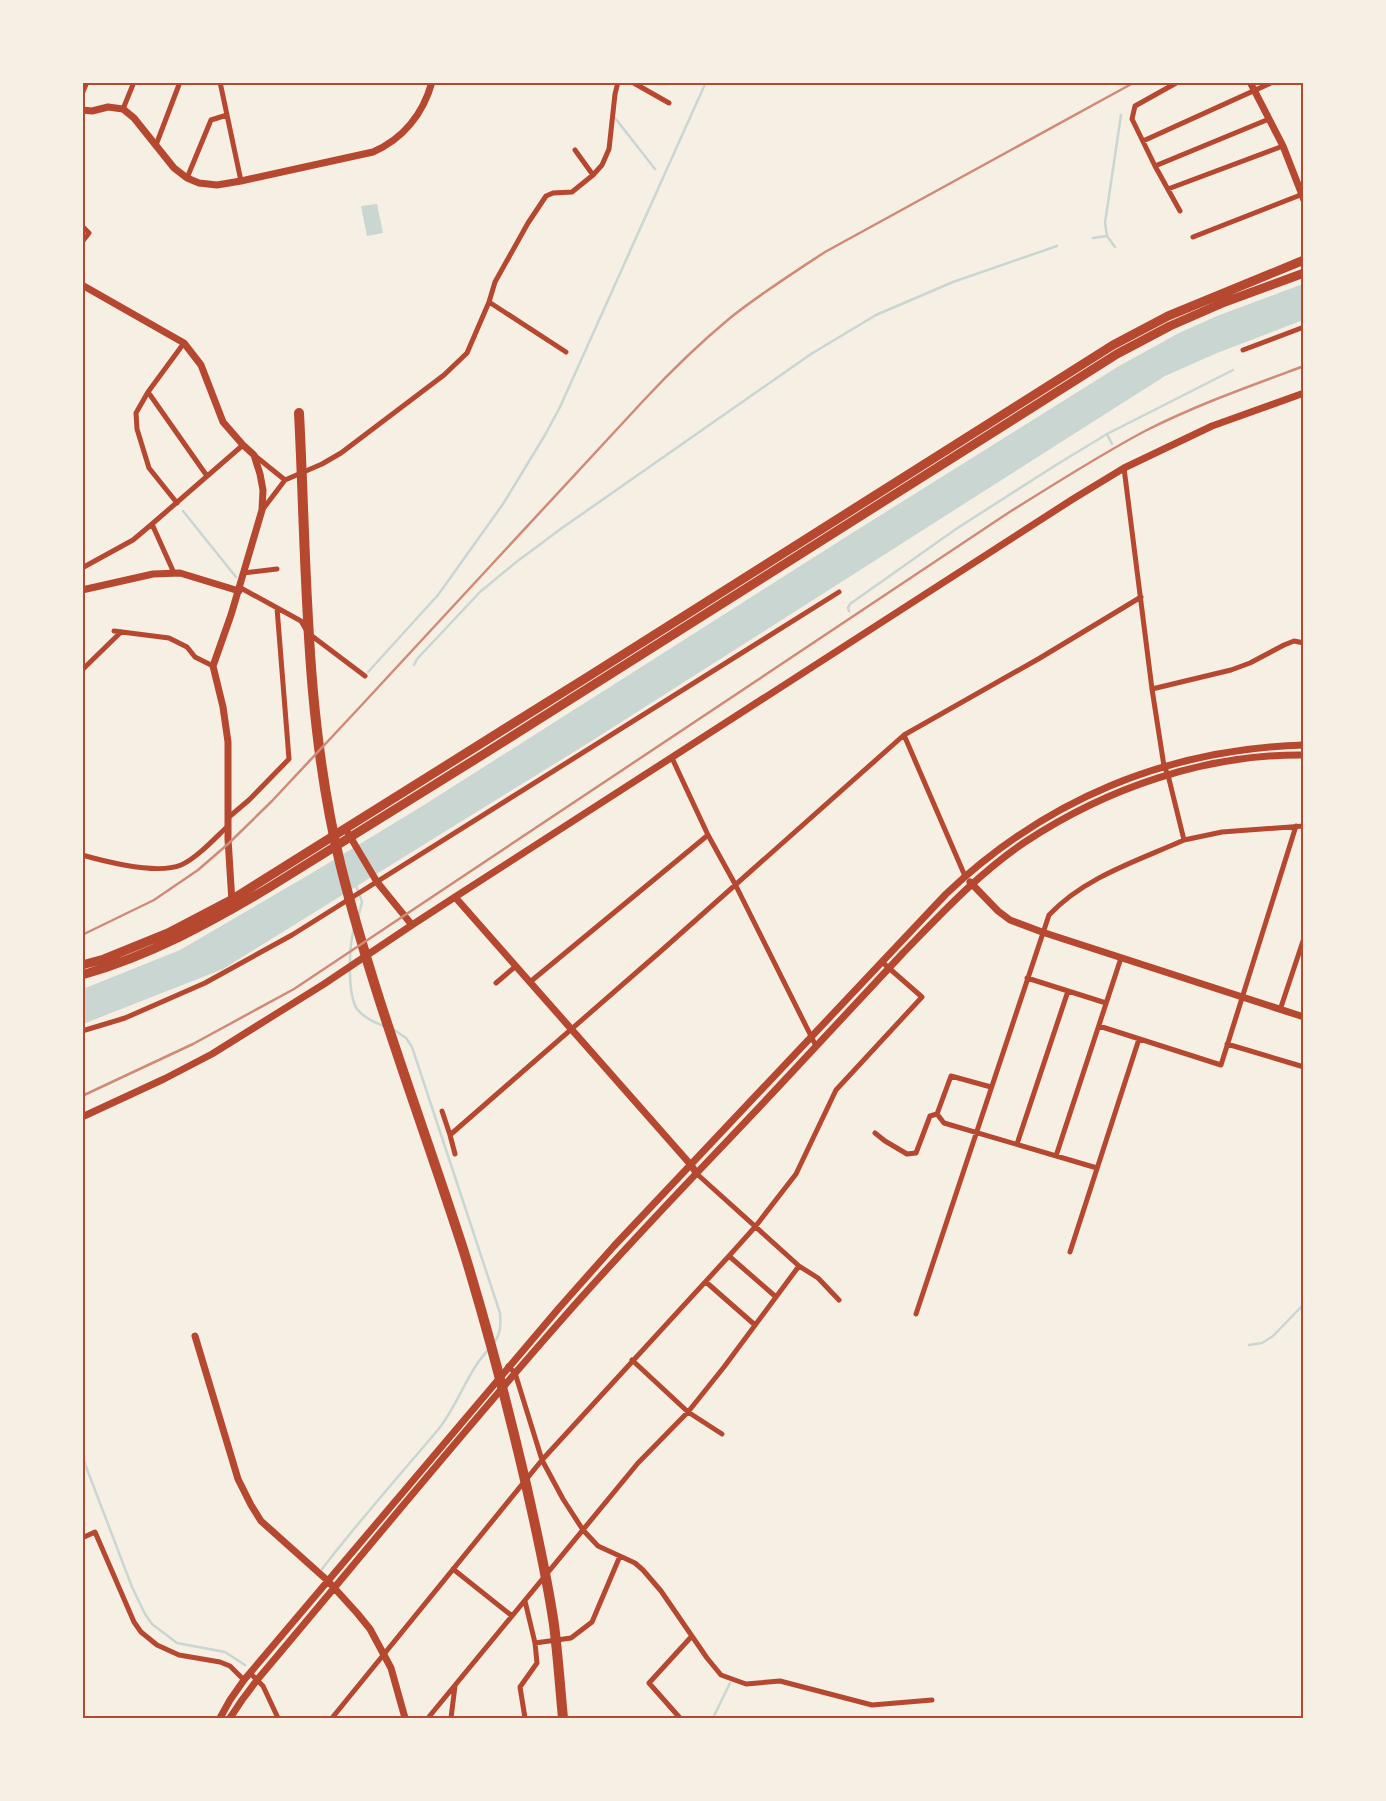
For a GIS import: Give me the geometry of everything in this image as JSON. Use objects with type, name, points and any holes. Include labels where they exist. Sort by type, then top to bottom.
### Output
[{"type":"highway","points":[[82,975],[107,968],[172,942],[233,904],[345,828],[1113,345],[1168,316],[1304,260]]},
{"type":"highway","points":[[82,965],[104,959],[233,904],[352,840],[1117,354],[1170,326],[1225,302],[1304,273]]},
{"type":"highway","points":[[563,1718],[554,1628],[546,1579],[499,1374],[464,1252],[359,934],[335,839],[321,765],[313,702],[307,601],[302,413],[315,659],[321,726],[330,786],[346,862],[365,930],[469,1249],[490,1317],[514,1410],[552,1578],[568,1718]]},
{"type":"street","points":[[82,94],[87,82]]},
{"type":"street","points":[[123,109],[134,82]]},
{"type":"street","points":[[156,145],[180,82]]},
{"type":"street","points":[[220,82],[241,181]]},
{"type":"street","points":[[82,110],[92,111],[108,107],[123,109],[134,118],[174,168],[187,178],[199,183],[217,185],[373,152],[386,146],[401,135],[415,120],[432,82]]},
{"type":"street","points":[[262,510],[285,480],[322,464],[341,453],[444,375],[467,353],[489,302],[495,282],[528,223],[546,196],[553,193],[572,192],[593,175],[602,164],[609,148],[614,94],[618,82]]},
{"type":"street","points":[[632,82],[669,103]]},
{"type":"street","points":[[1178,82],[1135,106],[1132,119],[1154,166],[1180,211]]},
{"type":"street","points":[[1194,237],[1303,196],[1283,146],[1250,82]]},
{"type":"street","points":[[1143,141],[1273,82]]},
{"type":"street","points":[[187,178],[211,120],[227,115]]},
{"type":"street","points":[[1154,166],[1268,119]]},
{"type":"street","points":[[1168,189],[1283,146]]},
{"type":"street","points":[[575,150],[593,175]]},
{"type":"street","points":[[82,226],[90,233],[82,242]]},
{"type":"street","points":[[82,285],[184,343],[201,365],[223,422],[243,445],[285,480]]},
{"type":"street","points":[[489,302],[566,352]]},
{"type":"street","points":[[1243,350],[1304,327]]},
{"type":"street","points":[[177,504],[149,468],[137,429],[136,413],[148,392],[184,343]]},
{"type":"street","points":[[148,392],[207,476]]},
{"type":"street","points":[[82,1117],[187,1068],[324,984],[455,897],[1065,504],[1124,468],[1212,426],[1304,393]]},
{"type":"street","points":[[82,568],[133,540],[177,504],[243,445]]},
{"type":"street","points":[[233,904],[228,825],[228,742],[223,707],[213,666],[239,589],[262,510],[263,490],[254,455]]},
{"type":"street","points":[[1124,468],[1152,689],[1164,766],[1168,775],[1184,840]]},
{"type":"street","points":[[152,524],[174,573]]},
{"type":"street","points":[[243,573],[278,569]]},
{"type":"street","points":[[82,590],[154,574],[174,573],[239,589],[301,621],[308,633],[365,676]]},
{"type":"street","points":[[82,1031],[125,1018],[205,983],[292,935],[364,891],[376,880],[839,592]]},
{"type":"street","points":[[450,1135],[904,735],[1040,658],[1141,597]]},
{"type":"street","points":[[229,817],[249,800],[289,759],[277,608]]},
{"type":"street","points":[[114,630],[169,638],[187,647],[195,657],[213,666]]},
{"type":"street","points":[[82,670],[120,632]]},
{"type":"street","points":[[1152,689],[1231,670],[1250,663],[1294,641],[1304,643]]},
{"type":"street","points":[[904,735],[965,876],[998,911],[1010,920],[1304,1017]]},
{"type":"street","points":[[220,1718],[244,1680],[508,1366],[614,1246],[965,876],[1008,842],[1060,809],[1112,784],[1200,756],[1304,745]]},
{"type":"street","points":[[230,1718],[257,1680],[334,1588],[515,1373],[611,1265],[889,968],[954,900],[993,865],[1023,844],[1073,814],[1134,786],[1168,775],[1238,760],[1270,756],[1304,756]]},
{"type":"street","points":[[672,758],[708,835],[735,884],[816,1046]]},
{"type":"street","points":[[82,855],[133,867],[166,868],[180,866],[190,860],[228,825]]},
{"type":"street","points":[[1099,1026],[1221,1065],[1296,826]]},
{"type":"street","points":[[916,1314],[1049,915],[1062,902],[1090,882],[1184,840],[1222,832],[1304,826]]},
{"type":"street","points":[[345,828],[376,880],[412,925]]},
{"type":"street","points":[[530,982],[708,835]]},
{"type":"street","points":[[455,897],[697,1174],[799,1266],[818,1278],[839,1300]]},
{"type":"street","points":[[1280,1010],[1304,938]]},
{"type":"street","points":[[1056,1156],[1121,958]]},
{"type":"street","points":[[332,1718],[542,1460],[632,1360],[730,1256],[796,1174],[836,1090],[922,997],[882,962]]},
{"type":"street","points":[[496,983],[516,966]]},
{"type":"street","points":[[1027,978],[1106,1003]]},
{"type":"street","points":[[1017,1144],[1068,991]]},
{"type":"street","points":[[1070,1252],[1139,1039]]},
{"type":"street","points":[[1227,1044],[1304,1067]]},
{"type":"street","points":[[937,1114],[951,1076],[991,1087]]},
{"type":"street","points":[[442,1111],[455,1154]]},
{"type":"street","points":[[937,1114],[944,1123],[1098,1168]]},
{"type":"street","points":[[875,1133],[907,1154],[916,1153],[930,1116],[937,1114]]},
{"type":"street","points":[[730,1256],[776,1297]]},
{"type":"street","points":[[428,1718],[638,1463],[688,1412],[799,1266]]},
{"type":"street","points":[[706,1282],[755,1325]]},
{"type":"street","points":[[195,1336],[238,1479],[251,1505],[261,1521],[328,1581],[357,1613],[391,1668],[405,1718]]},
{"type":"street","points":[[632,1360],[688,1412],[722,1434]]},
{"type":"street","points":[[508,1366],[515,1373],[542,1460],[563,1499],[583,1530],[598,1546],[635,1563],[661,1590],[692,1636],[722,1675],[746,1684],[780,1681],[872,1705],[932,1700]]},
{"type":"street","points":[[82,1538],[95,1532],[134,1622],[148,1638],[157,1645],[179,1655],[220,1662],[230,1666],[244,1680]]},
{"type":"street","points":[[535,1643],[571,1638],[592,1622],[620,1556]]},
{"type":"street","points":[[453,1569],[512,1616]]},
{"type":"street","points":[[525,1602],[535,1643],[537,1663],[520,1687],[525,1718]]},
{"type":"street","points":[[680,1718],[649,1683],[692,1636]]},
{"type":"street","points":[[250,1674],[264,1686],[278,1718]]},
{"type":"street","points":[[451,1718],[455,1685]]},
{"type":"shaded area","points":[[377,204],[383,233],[367,236],[361,206]]},
{"type":"shaded area","points":[[1303,284],[1303,320],[1217,353],[1165,376],[593,740],[223,969],[83,1024],[83,989],[180,950],[312,873],[424,805],[1119,366],[1179,333],[1217,316]]},
{"type":"waterway","points":[[368,672],[438,595],[503,504],[545,435],[560,407],[706,82]]},
{"type":"waterway","points":[[1115,247],[1107,236],[1105,223],[1121,115]]},
{"type":"waterway","points":[[615,118],[655,169]]},
{"type":"waterway","points":[[1093,238],[1107,236]]},
{"type":"waterway","points":[[414,665],[417,659],[480,592],[515,563],[811,354],[876,315],[953,282],[1057,246]]},
{"type":"waterway","points":[[849,611],[850,604],[956,529],[1056,465],[1107,434],[1233,370]]},
{"type":"waterway","points":[[1107,434],[1112,444]]},
{"type":"waterway","points":[[183,511],[236,577]]},
{"type":"waterway","points":[[355,883],[362,902],[358,918]]},
{"type":"waterway","points":[[354,928],[350,970],[354,1002],[357,1009],[363,1015],[384,1026]]},
{"type":"waterway","points":[[393,1029],[406,1038],[412,1047],[500,1313],[500,1329],[498,1337],[493,1344]]},
{"type":"waterway","points":[[1249,1345],[1262,1343],[1273,1336],[1304,1304]]},
{"type":"waterway","points":[[322,1569],[437,1431],[451,1411],[475,1367],[490,1348]]},
{"type":"waterway","points":[[82,1456],[132,1587],[152,1624],[177,1643],[225,1652],[245,1665]]},
{"type":"waterway","points":[[713,1718],[730,1683]]},
{"type":"railway","points":[[82,935],[154,900],[198,870],[228,844],[272,801],[654,389],[730,318],[825,252],[1135,82]]},
{"type":"railway","points":[[82,1096],[193,1044],[294,989],[1008,513],[1093,461],[1145,431],[1184,413],[1223,396],[1304,366]]}]
